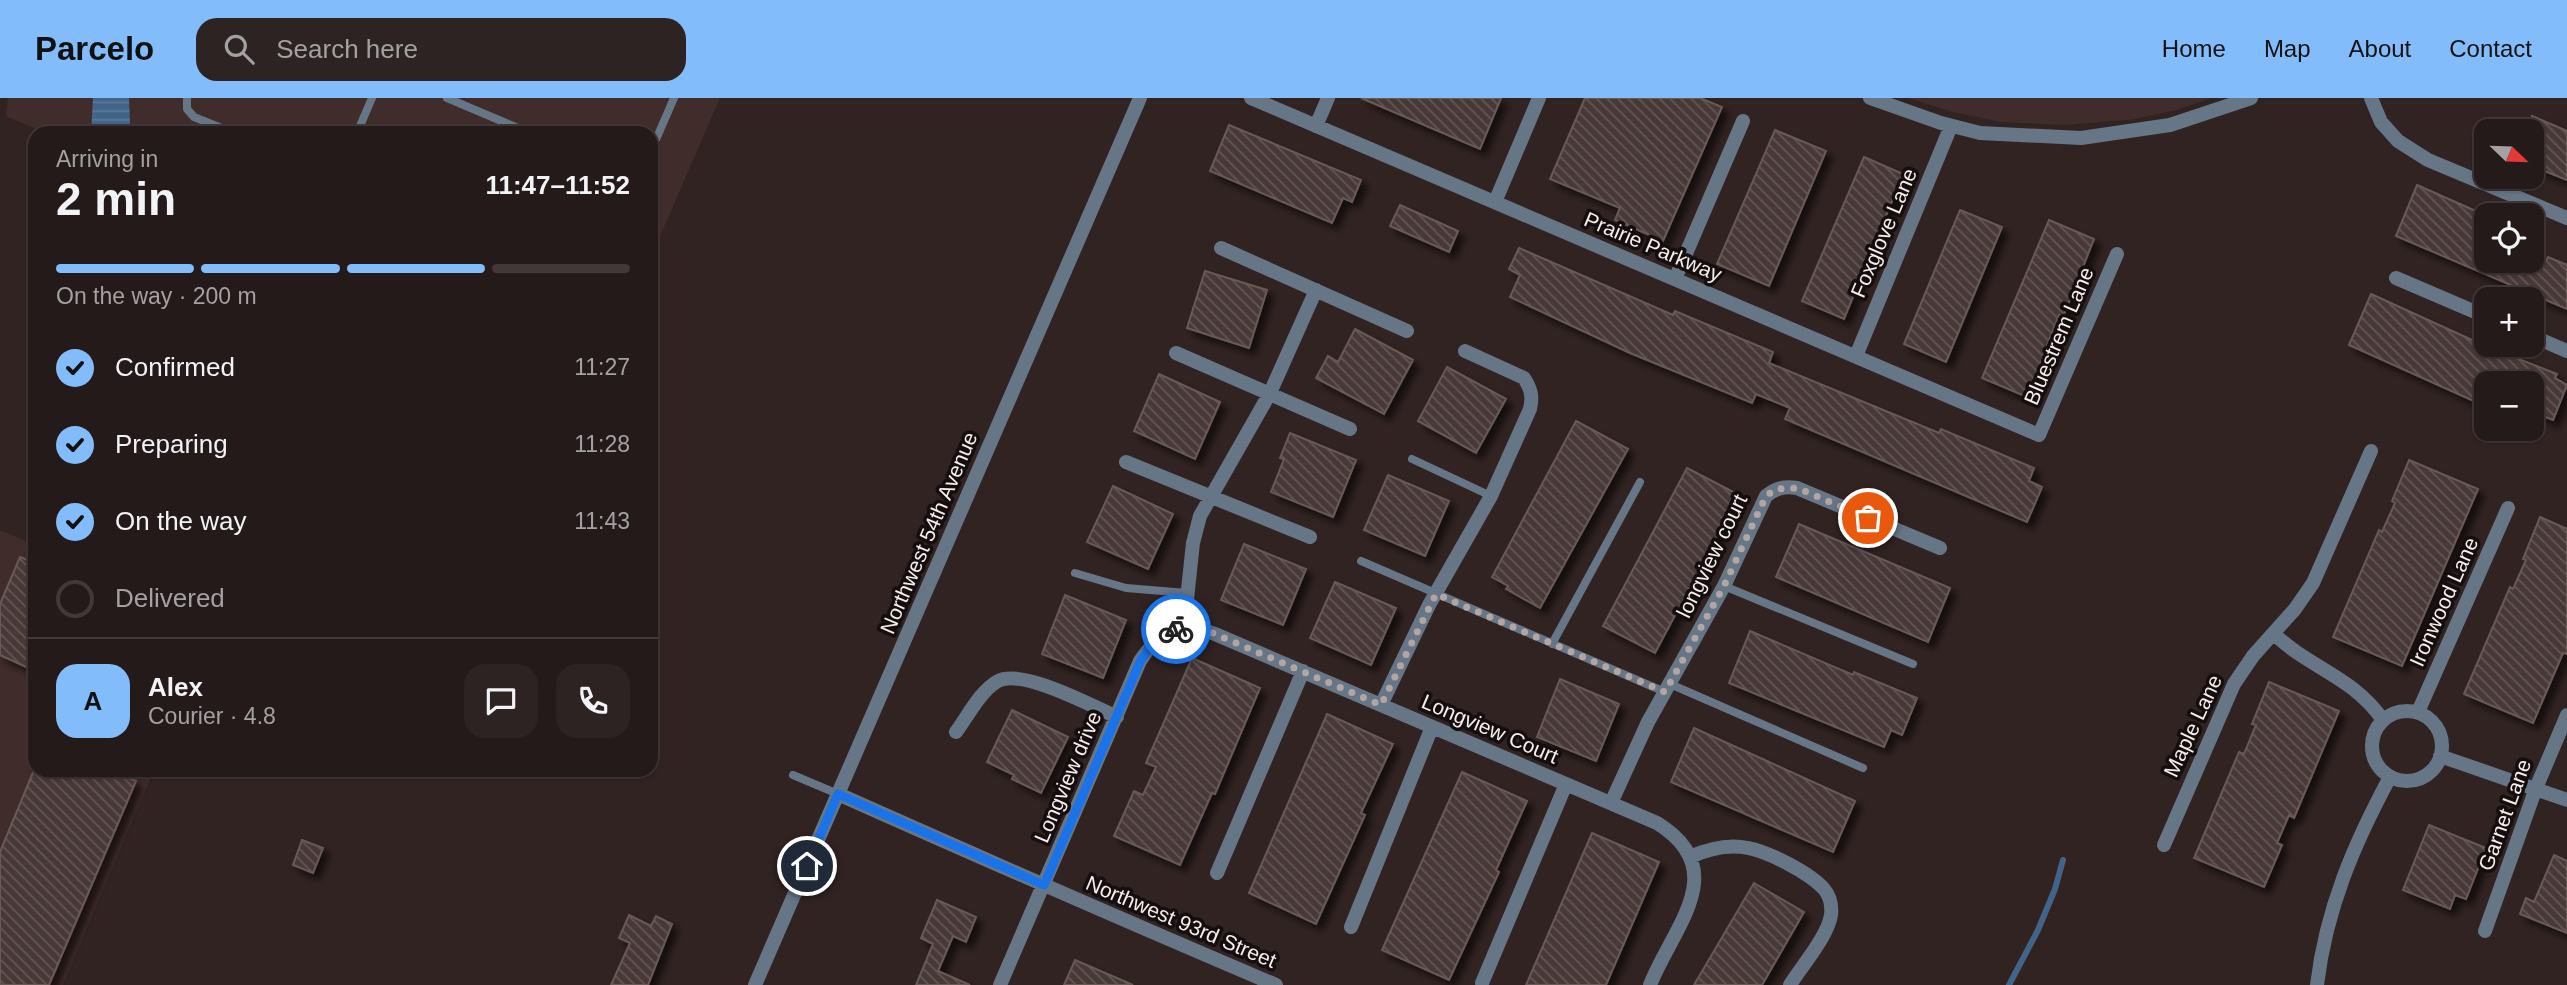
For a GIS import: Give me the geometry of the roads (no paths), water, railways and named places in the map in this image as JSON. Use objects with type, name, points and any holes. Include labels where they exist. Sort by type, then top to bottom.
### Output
[{"type":"street","name":"Northwest 54th Avenue","points":[[755,985],[1140,98]]},
{"type":"street","name":"Prairie Parkway","points":[[1251,98],[2039,435]]},
{"type":"street","points":[[1316,126],[1328,98]]},
{"type":"street","points":[[1495,202],[1539,98]]},
{"type":"street","points":[[1870,98],[1951,126],[1980,133],[2081,138],[2170,125],[2251,98]]},
{"type":"street","points":[[2371,98],[2381,122],[2408,148],[2428,160],[2567,218]]},
{"type":"street","points":[[1675,279],[1743,121]]},
{"type":"street","name":"Foxglove Lane","points":[[1856,356],[1951,126]]},
{"type":"street","points":[[1221,248],[1407,331]]},
{"type":"street","name":"Bluestrem Lane","points":[[2039,435],[2117,254]]},
{"type":"street","points":[[2396,278],[2474,311]]},
{"type":"street","points":[[1184,627],[1193,543],[1200,516],[1270,393],[1316,290]]},
{"type":"street","points":[[2544,341],[2567,351]]},
{"type":"street","points":[[1381,705],[1436,594],[1491,496],[1532,398],[1530,387],[1524,378],[1465,351]]},
{"type":"street","points":[[1176,353],[1350,429]]},
{"type":"street","name":"Maple Lane","points":[[2164,845],[2234,684],[2253,656],[2295,609],[2312,583],[2371,451]]},
{"type":"street","points":[[1126,462],[1310,537]]},
{"type":"street","name":"longview court","points":[[1611,803],[1648,722],[1724,586],[1759,506],[1766,496],[1776,489],[1797,488],[1940,548]]},
{"type":"street","name":"Ironwood Lane","points":[[2418,712],[2508,508]]},
{"type":"street","name":"Longview drive","points":[[1000,985],[1140,662],[1154,640],[1167,631],[1184,627]]},
{"type":"street","name":"Longview Court","points":[[1184,627],[1200,628],[1215,634],[1657,823],[1672,832],[1690,857]]},
{"type":"street","points":[[2274,634],[2293,652],[2353,687],[2372,705],[2382,720]]},
{"type":"street","points":[[1217,873],[1303,671]]},
{"type":"street","points":[[956,732],[983,695],[994,683],[1004,678],[1031,681],[1117,717]]},
{"type":"street","points":[[2406,710],[2418,712],[2435,725],[2442,745],[2440,756],[2435,767],[2426,776],[2401,781],[2390,777],[2374,761],[2371,750],[2376,729],[2382,720],[2393,713],[2406,710]]},
{"type":"street","name":"Garnet Lane","points":[[2485,931],[2536,788],[2567,715]]},
{"type":"street","name":"longview court","points":[[1350,927],[1432,727]]},
{"type":"street","points":[[2440,756],[2567,800]]},
{"type":"street","points":[[2317,985],[2331,909],[2346,867],[2390,777]]},
{"type":"street","name":"longview court","points":[[1482,983],[1566,784]]},
{"type":"street","name":"Northwest 93rd Street","points":[[838,794],[1276,985]]},
{"type":"street","points":[[1650,985],[1693,897],[1695,881],[1690,857],[1725,847],[1747,848],[1767,853],[1824,889],[1831,901],[1831,916],[1826,929],[1790,985]]},
{"type":"lane","points":[[187,98],[187,109],[194,117],[216,126]]},
{"type":"lane","points":[[360,126],[372,98]]},
{"type":"lane","points":[[447,98],[513,126]]},
{"type":"lane","points":[[658,135],[674,98]]},
{"type":"lane","points":[[1412,459],[1491,496]]},
{"type":"lane","points":[[1552,644],[1640,482]]},
{"type":"lane","points":[[1361,561],[1552,644],[1863,768]]},
{"type":"lane","points":[[1075,573],[1126,588],[1187,593]]},
{"type":"lane","points":[[1724,586],[1913,664]]},
{"type":"lane","points":[[793,775],[838,794]]},
{"type":"water","points":[[93,98],[129,98],[131,126],[91,126]]},
{"type":"waterway","points":[[2009,985],[2038,930],[2055,889],[2063,860]]}]
